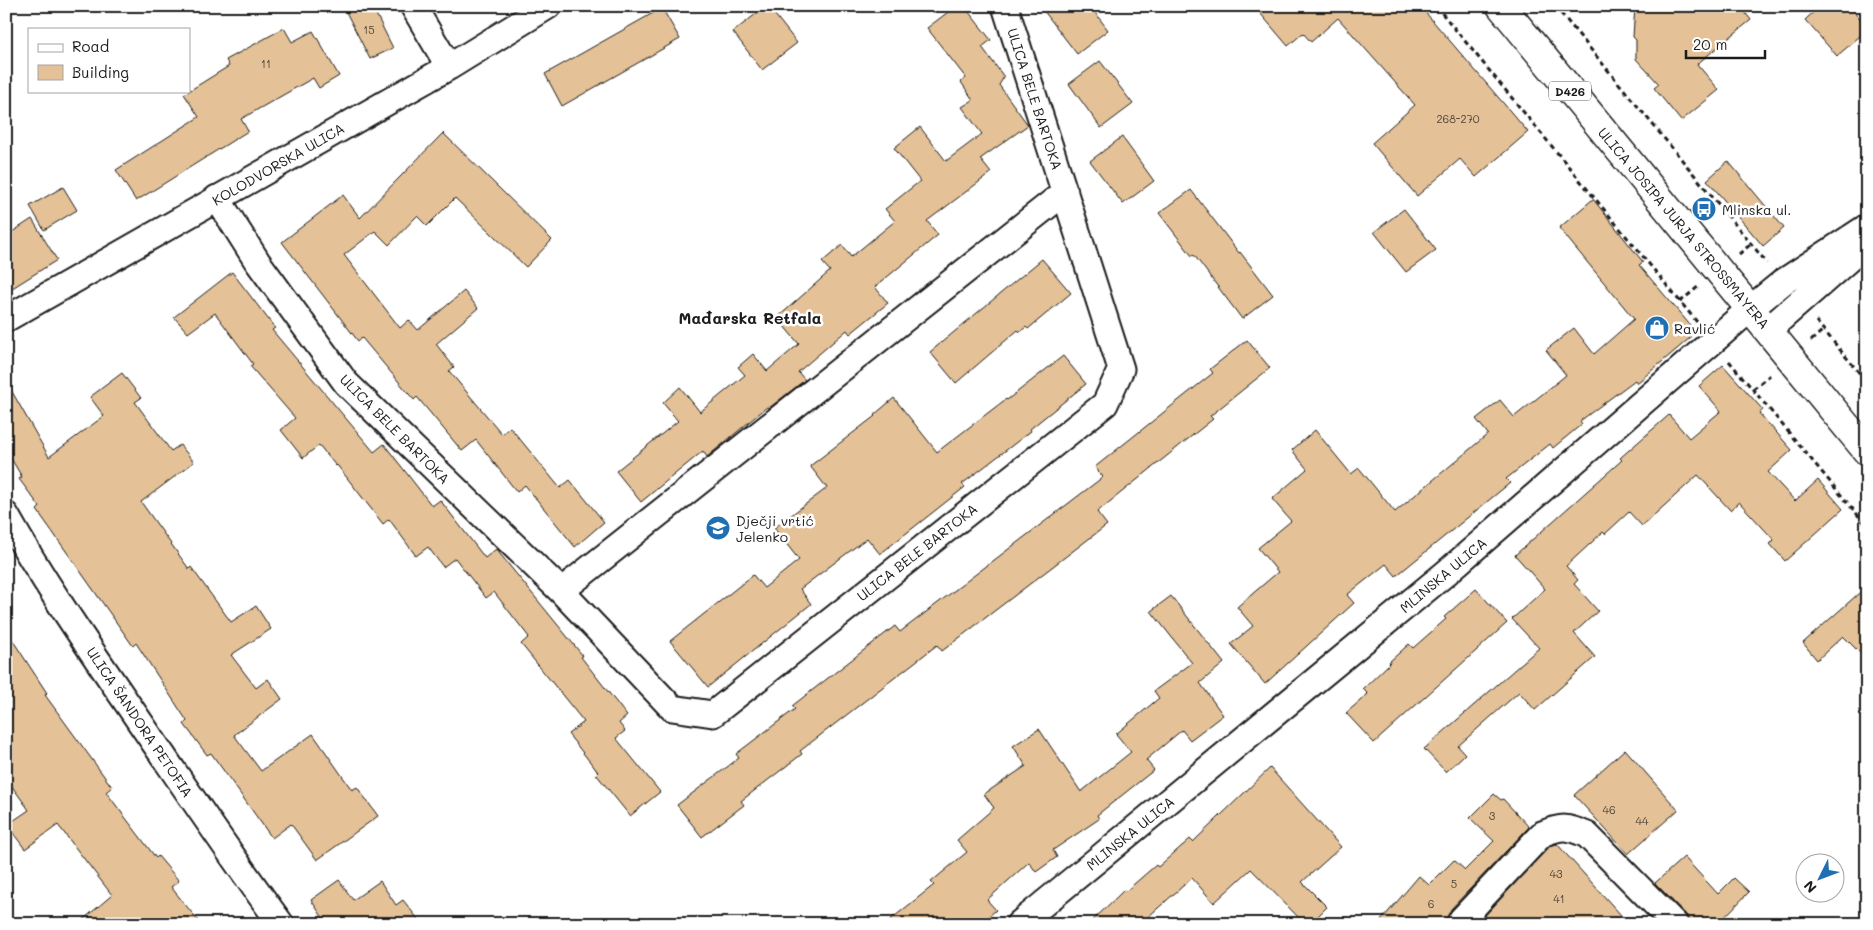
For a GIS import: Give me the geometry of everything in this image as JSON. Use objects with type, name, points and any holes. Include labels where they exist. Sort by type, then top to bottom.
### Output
[{"type":"main road","name":"ULICA JOSIPA JURJA STROSSMAYERA","points":[[1501,6],[1867,450]]},
{"type":"street","points":[[413,6],[449,67]]},
{"type":"street","name":"KOLODVORSKA ULICA","points":[[6,319],[449,67],[548,6]]},
{"type":"street","name":"ULICA BELE BARTOKA","points":[[217,198],[257,261],[346,383],[561,591],[672,708],[713,714],[1104,404],[1121,369],[1005,6]]},
{"type":"street","points":[[561,591],[1065,192]]},
{"type":"street","name":"MLINSKA ULICA","points":[[1019,924],[1446,573],[1750,308],[1783,282],[1867,227]]},
{"type":"street","points":[[1768,330],[1867,243]]},
{"type":"street","name":"ULICA ŠANDORA PETOFIA","points":[[6,515],[78,632],[241,869],[282,924]]},
{"type":"street","points":[[1459,924],[1542,834],[1558,827],[1571,828],[1586,835],[1675,924]]},
{"type":"path","points":[[1436,6],[1867,526]]},
{"type":"path","points":[[1554,6],[1783,282]]},
{"type":"path","points":[[1800,303],[1867,382]]},
{"type":"building","points":[[343,6],[372,6],[393,48],[370,59]]},
{"type":"building","points":[[768,6],[797,43],[762,70],[733,32]]},
{"type":"building","points":[[956,6],[964,6],[991,40],[982,47],[1004,77],[999,85],[1028,125],[980,159],[991,173],[927,221],[938,235],[875,287],[888,303],[850,334],[847,330],[798,372],[805,380],[769,408],[767,407],[707,457],[703,451],[641,502],[616,471],[678,421],[663,403],[680,387],[700,412],[745,375],[738,367],[753,354],[767,371],[799,344],[777,318],[830,271],[822,262],[842,245],[851,257],[895,221],[885,209],[920,181],[894,148],[920,127],[946,161],[982,134],[962,107],[973,100],[961,82],[966,78],[927,28]]},
{"type":"building","points":[[1040,6],[1090,6],[1108,30],[1077,54]]},
{"type":"building","points":[[1254,6],[1420,6],[1528,132],[1476,177],[1460,159],[1417,196],[1372,143],[1415,105],[1338,18],[1311,42],[1303,33],[1288,46]]},
{"type":"building","points":[[1635,6],[1740,6],[1751,20],[1697,64],[1719,90],[1681,121],[1654,88],[1659,84],[1636,59],[1636,40],[1633,37]]},
{"type":"building","points":[[1820,6],[1849,6],[1867,26],[1867,30],[1837,56],[1805,20]]},
{"type":"building","points":[[662,8],[680,39],[562,106],[545,74]]},
{"type":"building","points":[[284,28],[292,42],[313,31],[339,76],[319,88],[313,78],[241,119],[248,131],[136,201],[116,170],[199,117],[184,94],[229,66],[226,60]]},
{"type":"building","points":[[1100,61],[1133,104],[1101,128],[1069,84]]},
{"type":"building","points":[[443,133],[552,240],[526,267],[455,198],[427,226],[417,216],[389,245],[375,231],[344,255],[400,328],[409,320],[418,330],[464,291],[478,308],[436,344],[454,367],[449,371],[502,434],[510,427],[560,488],[570,480],[604,522],[575,547],[525,485],[517,492],[476,440],[462,451],[417,397],[414,400],[362,338],[358,341],[282,242],[343,195],[360,218]]},
{"type":"building","points":[[1122,137],[1154,181],[1123,204],[1090,161]]},
{"type":"building","points":[[1728,161],[1784,228],[1763,246],[1707,180]]},
{"type":"building","points":[[63,187],[77,210],[44,230],[30,206]]},
{"type":"building","points":[[1191,190],[1273,295],[1242,319],[1194,255],[1192,256],[1159,213]]},
{"type":"building","points":[[1593,199],[1643,262],[1639,265],[1690,325],[1690,338],[1637,383],[1635,380],[1580,421],[1582,424],[1553,448],[1550,444],[1506,479],[1510,483],[1396,576],[1386,564],[1347,595],[1354,603],[1265,684],[1231,644],[1253,626],[1237,607],[1278,572],[1258,548],[1291,521],[1272,499],[1307,469],[1292,450],[1315,430],[1351,474],[1359,468],[1395,512],[1488,434],[1476,419],[1500,400],[1514,417],[1566,375],[1546,350],[1574,328],[1594,354],[1634,319],[1559,228]]},
{"type":"building","points":[[1404,209],[1436,250],[1406,272],[1374,232]]},
{"type":"building","points":[[32,219],[57,260],[6,292],[6,236]]},
{"type":"building","points":[[1042,259],[1071,293],[1028,329],[1026,327],[1020,332],[1018,330],[956,383],[930,352]]},
{"type":"building","points":[[232,272],[275,328],[272,330],[374,452],[384,444],[432,506],[440,500],[485,558],[496,549],[583,656],[581,657],[627,716],[619,723],[625,731],[616,738],[660,792],[630,816],[596,774],[598,772],[568,734],[584,722],[521,644],[529,637],[494,592],[486,598],[455,558],[443,567],[428,547],[416,556],[389,519],[383,524],[319,445],[303,458],[281,430],[295,418],[250,366],[253,364],[215,313],[188,333],[174,317]]},
{"type":"building","points":[[1247,340],[1270,368],[1210,416],[1213,419],[1097,512],[1107,525],[942,651],[937,645],[800,751],[802,754],[741,801],[744,805],[702,837],[677,805],[739,758],[736,754],[795,709],[792,706],[895,626],[900,632],[1103,477],[1095,467],[1213,373],[1210,369]]},
{"type":"building","points":[[1063,356],[1086,384],[1030,429],[1031,431],[962,484],[965,487],[880,554],[867,538],[800,589],[811,604],[708,687],[670,641],[753,575],[764,588],[799,560],[774,528],[827,488],[810,466],[875,416],[894,398],[937,452]]},
{"type":"building","points":[[1723,365],[1763,410],[1759,413],[1792,450],[1768,472],[1795,501],[1818,480],[1843,509],[1785,561],[1770,544],[1774,540],[1739,502],[1730,510],[1698,475],[1642,526],[1629,512],[1605,534],[1603,532],[1566,566],[1578,580],[1574,584],[1598,611],[1574,633],[1595,657],[1535,710],[1519,692],[1458,746],[1465,754],[1446,772],[1424,749],[1539,648],[1512,619],[1545,589],[1515,555],[1622,460],[1620,458],[1669,415],[1689,438],[1721,411],[1699,386]]},
{"type":"building","points":[[122,373],[141,398],[135,402],[171,451],[180,445],[194,462],[141,502],[189,569],[191,567],[231,622],[256,606],[271,629],[231,655],[256,688],[268,679],[282,699],[234,735],[261,771],[313,734],[352,790],[357,787],[378,816],[317,860],[291,824],[272,838],[211,753],[207,755],[184,724],[187,721],[136,643],[133,646],[37,510],[40,507],[19,479],[22,477],[6,450],[6,381],[49,457],[104,416],[90,397]]},
{"type":"building","points":[[1867,586],[1867,660],[1843,636],[1817,660],[1803,643]]},
{"type":"building","points":[[1476,589],[1507,623],[1374,743],[1346,713],[1368,694],[1363,689],[1389,662],[1409,644],[1413,648]]},
{"type":"building","points":[[1171,596],[1224,663],[1200,683],[1223,715],[1190,740],[1182,730],[1146,760],[1154,770],[1097,815],[1099,819],[1053,850],[1057,857],[1036,872],[1029,862],[987,900],[996,910],[980,924],[885,924],[934,885],[931,882],[967,852],[957,840],[994,808],[984,794],[1026,766],[1013,746],[1039,729],[1081,792],[1131,752],[1116,734],[1159,698],[1154,691],[1192,663],[1151,611]]},
{"type":"building","points":[[6,630],[47,693],[45,695],[112,787],[106,792],[156,858],[158,856],[179,881],[171,887],[201,924],[78,924],[112,895],[58,825],[25,849],[7,825],[29,810],[6,778]]},
{"type":"building","points":[[1625,749],[1678,810],[1628,854],[1574,795]]},
{"type":"building","points":[[1270,768],[1341,847],[1302,882],[1327,907],[1310,924],[1305,924],[1251,869],[1214,903],[1192,878],[1140,924],[1089,924],[1124,890],[1126,891],[1156,865],[1158,867],[1190,839],[1193,842]]},
{"type":"building","points":[[1494,794],[1501,800],[1503,799],[1529,827],[1451,909],[1445,924],[1378,924],[1419,876],[1429,885],[1454,860],[1465,870],[1494,841],[1470,818]]},
{"type":"building","points":[[1557,844],[1629,924],[1477,924],[1550,846]]},
{"type":"building","points":[[1684,857],[1718,894],[1734,878],[1749,892],[1718,924],[1695,924],[1655,883]]},
{"type":"building","points":[[339,880],[353,900],[380,881],[396,905],[403,900],[422,924],[327,924],[311,900]]},
{"type":"place","name":"Mlinska ul.","points":[[1704,209]]},
{"type":"place","name":"Ravlić","points":[[1657,328]]},
{"type":"place","name":"Dječji vrtić Jelenko","points":[[718,528]]},
{"type":"district","name":"Mađarska Retfala","points":[[750,317]]}]
